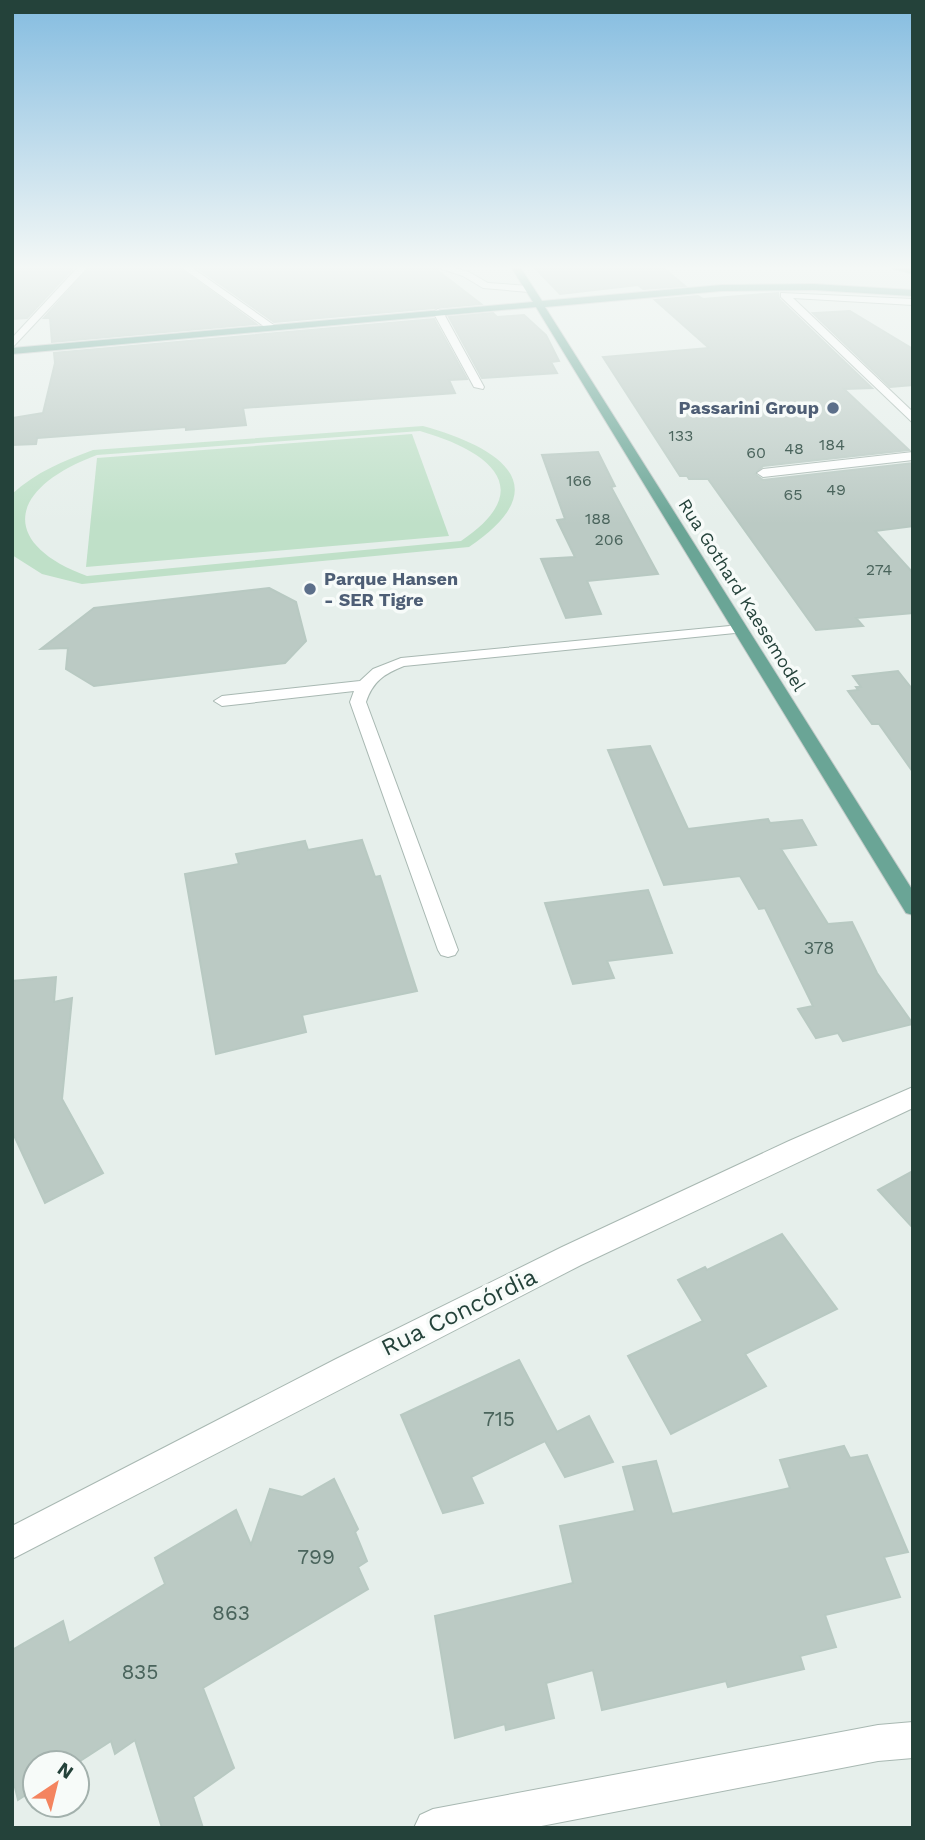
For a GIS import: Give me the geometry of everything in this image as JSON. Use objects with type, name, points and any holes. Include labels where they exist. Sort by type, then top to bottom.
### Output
[{"type":"main road","name":"Rua Gothard Kaesemodel","points":[[569,353],[913,908]]},
{"type":"street","points":[[844,353],[913,419]]},
{"type":"street","points":[[763,473],[913,456]]},
{"type":"street","name":"Rua Concórdia","points":[[12,1543],[370,1355],[814,1141],[913,1097]]},
{"type":"street","points":[[433,1828],[878,1743],[913,1740]]},
{"type":"lane","points":[[461,353],[480,387]]},
{"type":"lane","points":[[448,950],[358,702],[363,685],[376,671],[401,662],[740,629]]},
{"type":"lane","points":[[222,701],[363,685]]},
{"type":"green space","points":[[423,426],[475,445],[495,457],[509,471],[515,487],[511,505],[497,525],[469,547],[82,584],[42,574],[12,555],[12,494],[50,468],[93,450]],"holes":[[[420,431],[444,439],[483,460],[495,473],[501,487],[498,504],[485,522],[461,541],[87,576],[59,563],[39,548],[28,533],[25,516],[31,500],[45,484],[67,469],[97,455]]]},
{"type":"green space","points":[[412,434],[449,536],[86,567],[97,458]]},
{"type":"building","points":[[54,353],[453,353],[467,379],[449,380],[455,393],[243,408],[246,425],[37,438],[36,444],[12,445],[12,418],[43,413],[55,363]]},
{"type":"building","points":[[468,353],[555,353],[559,361],[551,362],[557,373],[482,378]]},
{"type":"building","points":[[652,353],[835,353],[872,388],[844,389],[909,450],[763,466],[755,474],[763,480],[913,463],[913,526],[875,531],[913,573],[913,613],[856,618],[863,626],[816,630],[708,479],[680,476],[603,357]]},
{"type":"building","points":[[854,353],[913,353],[913,385],[890,387]]},
{"type":"building","points":[[598,452],[615,486],[611,487],[658,574],[587,581],[601,614],[566,618],[541,559],[575,557],[557,520],[565,519],[542,455]]},
{"type":"building","points":[[269,588],[296,602],[306,641],[285,663],[94,686],[66,669],[68,648],[41,649],[94,608]]},
{"type":"building","points":[[898,671],[913,690],[913,772],[879,724],[872,724],[848,691],[861,687],[853,676]]},
{"type":"building","points":[[650,746],[688,829],[768,819],[770,823],[802,820],[816,845],[781,849],[828,924],[852,922],[877,973],[913,1024],[843,1041],[838,1033],[816,1038],[798,1009],[813,1006],[765,908],[759,909],[740,876],[664,885],[608,750]]},
{"type":"building","points":[[362,840],[375,877],[380,876],[417,991],[302,1015],[306,1032],[216,1054],[185,874],[239,864],[236,854],[305,841],[308,850]]},
{"type":"building","points":[[648,890],[672,953],[607,961],[614,978],[573,984],[545,903]]},
{"type":"building","points":[[56,977],[54,1002],[72,998],[62,1099],[103,1173],[45,1203],[12,1131],[12,981]]},
{"type":"building","points":[[913,1171],[913,1228],[878,1190]]},
{"type":"building","points":[[782,1234],[837,1309],[745,1354],[766,1386],[671,1434],[628,1356],[703,1321],[678,1280],[705,1267],[707,1270]]},
{"type":"building","points":[[519,1360],[557,1432],[589,1416],[613,1462],[565,1477],[545,1441],[471,1477],[483,1503],[443,1513],[401,1415]]},
{"type":"building","points":[[844,1446],[850,1458],[867,1455],[908,1552],[884,1557],[900,1597],[825,1615],[836,1647],[800,1656],[804,1669],[728,1687],[726,1681],[602,1710],[593,1670],[546,1683],[554,1718],[506,1730],[505,1724],[455,1738],[435,1616],[573,1583],[560,1526],[635,1511],[623,1467],[656,1461],[672,1514],[790,1488],[780,1460]]},
{"type":"building","points":[[334,1479],[358,1529],[355,1532],[367,1561],[358,1567],[368,1589],[203,1688],[234,1768],[193,1797],[203,1828],[162,1828],[135,1740],[115,1754],[111,1741],[91,1754],[91,1749],[21,1749],[21,1798],[18,1800],[12,1775],[12,1650],[63,1621],[69,1643],[165,1584],[155,1558],[236,1510],[251,1545],[270,1489],[302,1497]]},
{"type":"place","name":"Passarini Group","points":[[833,408]]},
{"type":"place","name":"Parque Hansen - SER Tigre","points":[[310,589]]}]
